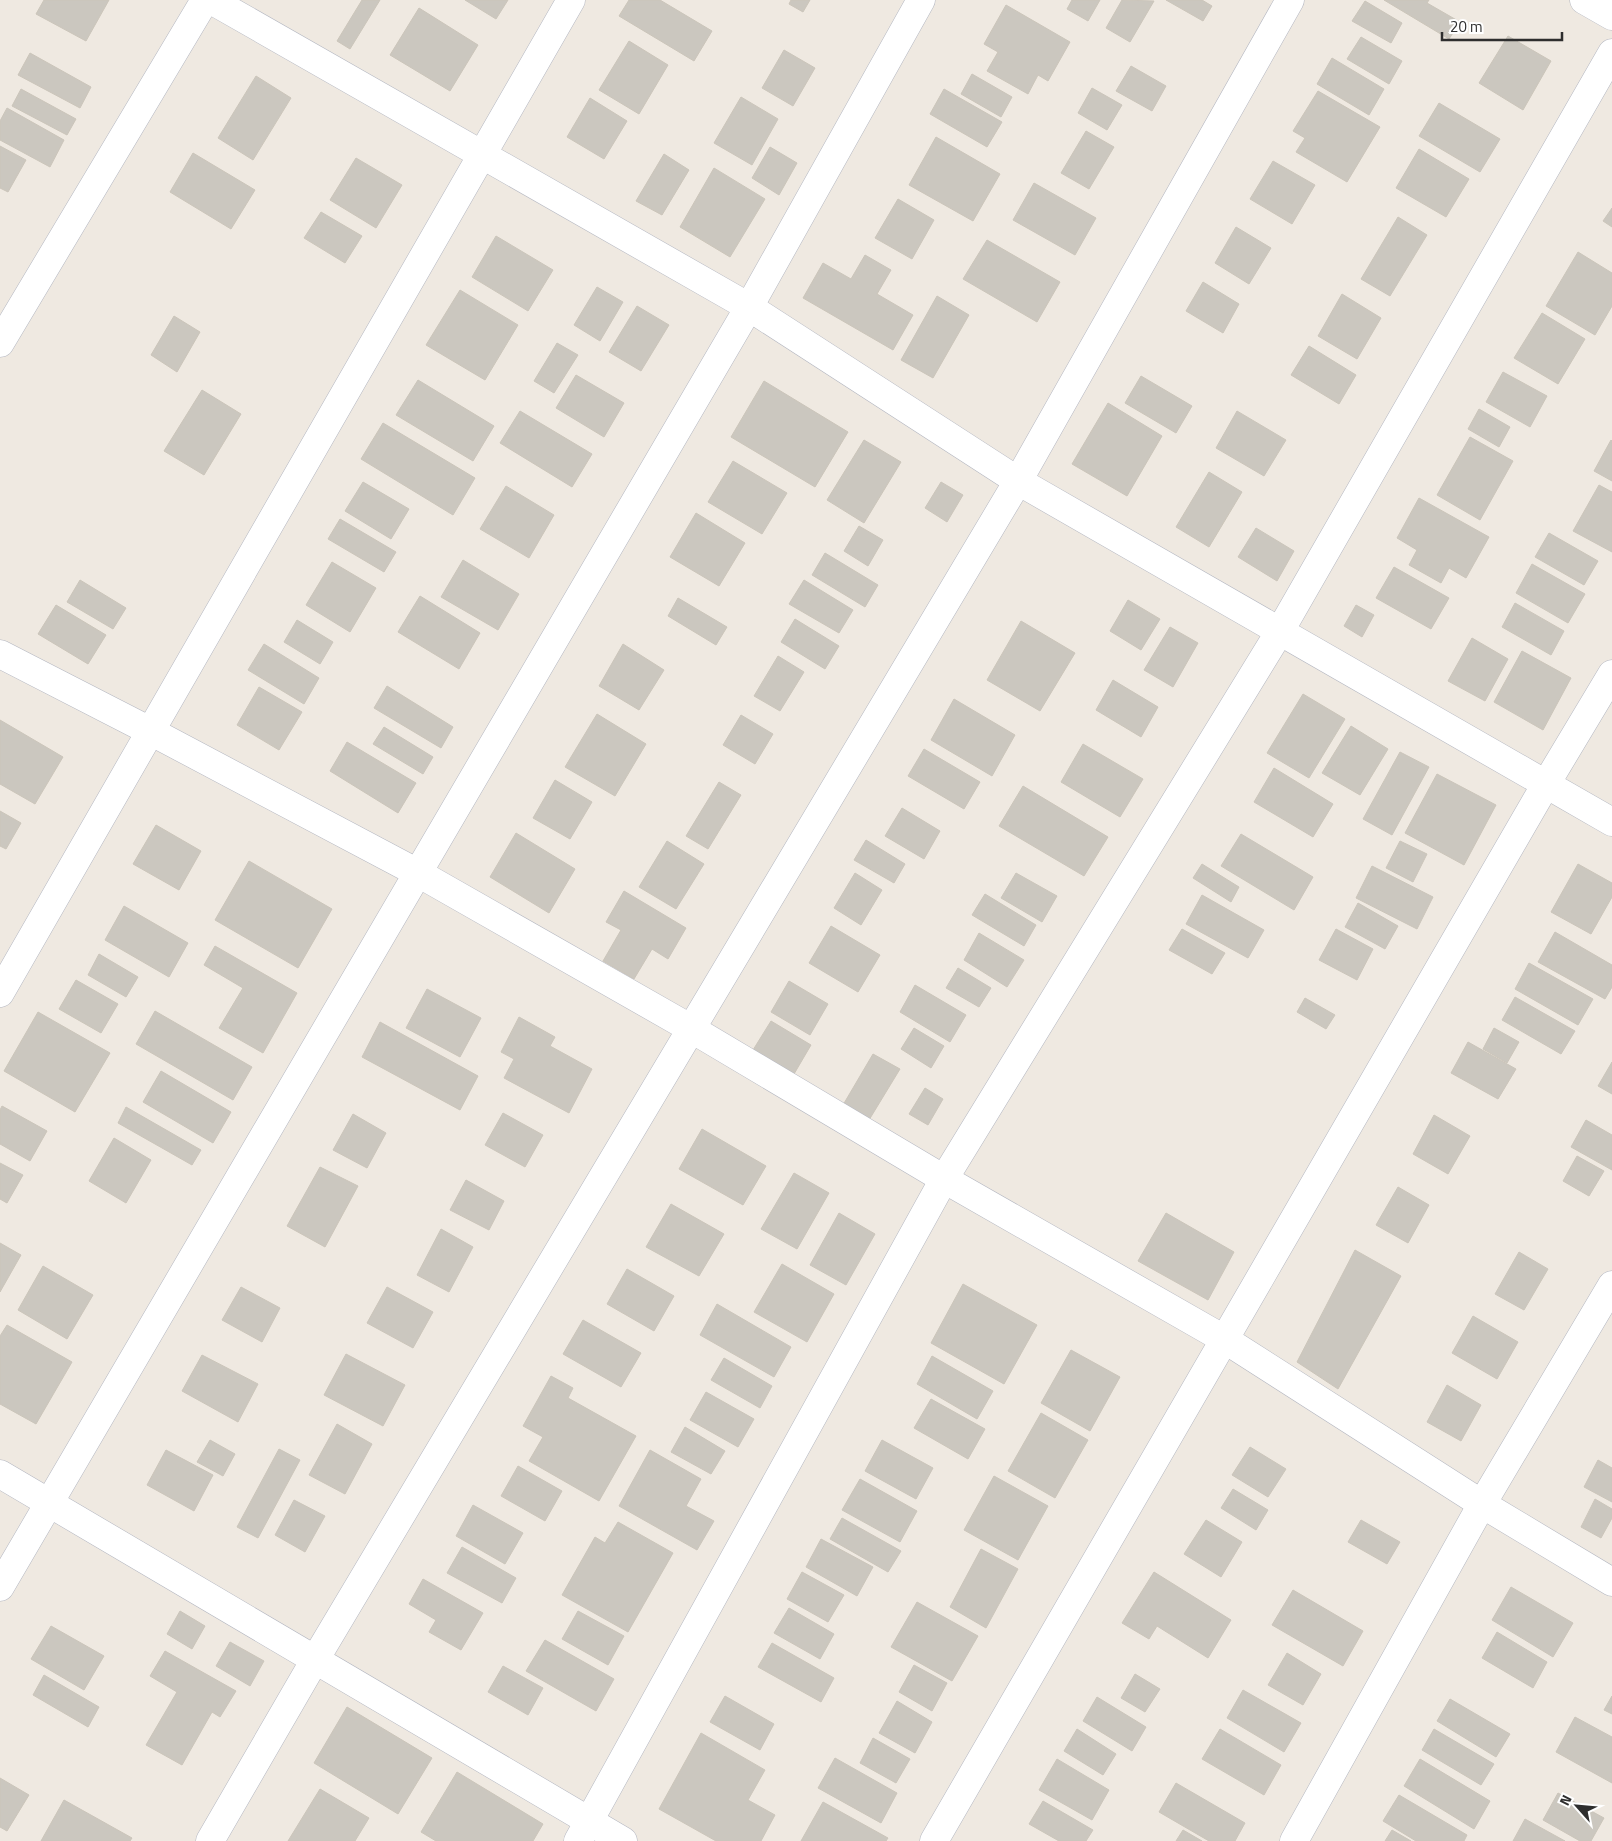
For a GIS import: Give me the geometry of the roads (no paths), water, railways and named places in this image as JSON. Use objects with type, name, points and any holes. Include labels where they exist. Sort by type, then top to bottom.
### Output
[{"type":"street","points":[[0,343],[205,0]]},
{"type":"street","points":[[211,0],[749,307],[1018,481],[1612,822]]},
{"type":"street","points":[[0,994],[571,0]]},
{"type":"street","points":[[0,1587],[749,307],[921,0]]},
{"type":"street","points":[[210,1841],[316,1658],[690,1028],[1018,481],[1290,0]]},
{"type":"street","points":[[1584,0],[1612,16]]},
{"type":"street","points":[[583,1832],[944,1179],[1280,631],[1612,53]]},
{"type":"street","points":[[0,654],[418,873],[690,1028],[944,1179],[1224,1339],[1482,1504],[1612,1582]]},
{"type":"street","points":[[934,1841],[1546,784],[1612,674]]},
{"type":"street","points":[[1294,1841],[1482,1504],[1612,1286]]},
{"type":"street","points":[[0,1474],[316,1658],[583,1832],[623,1841]]}]
